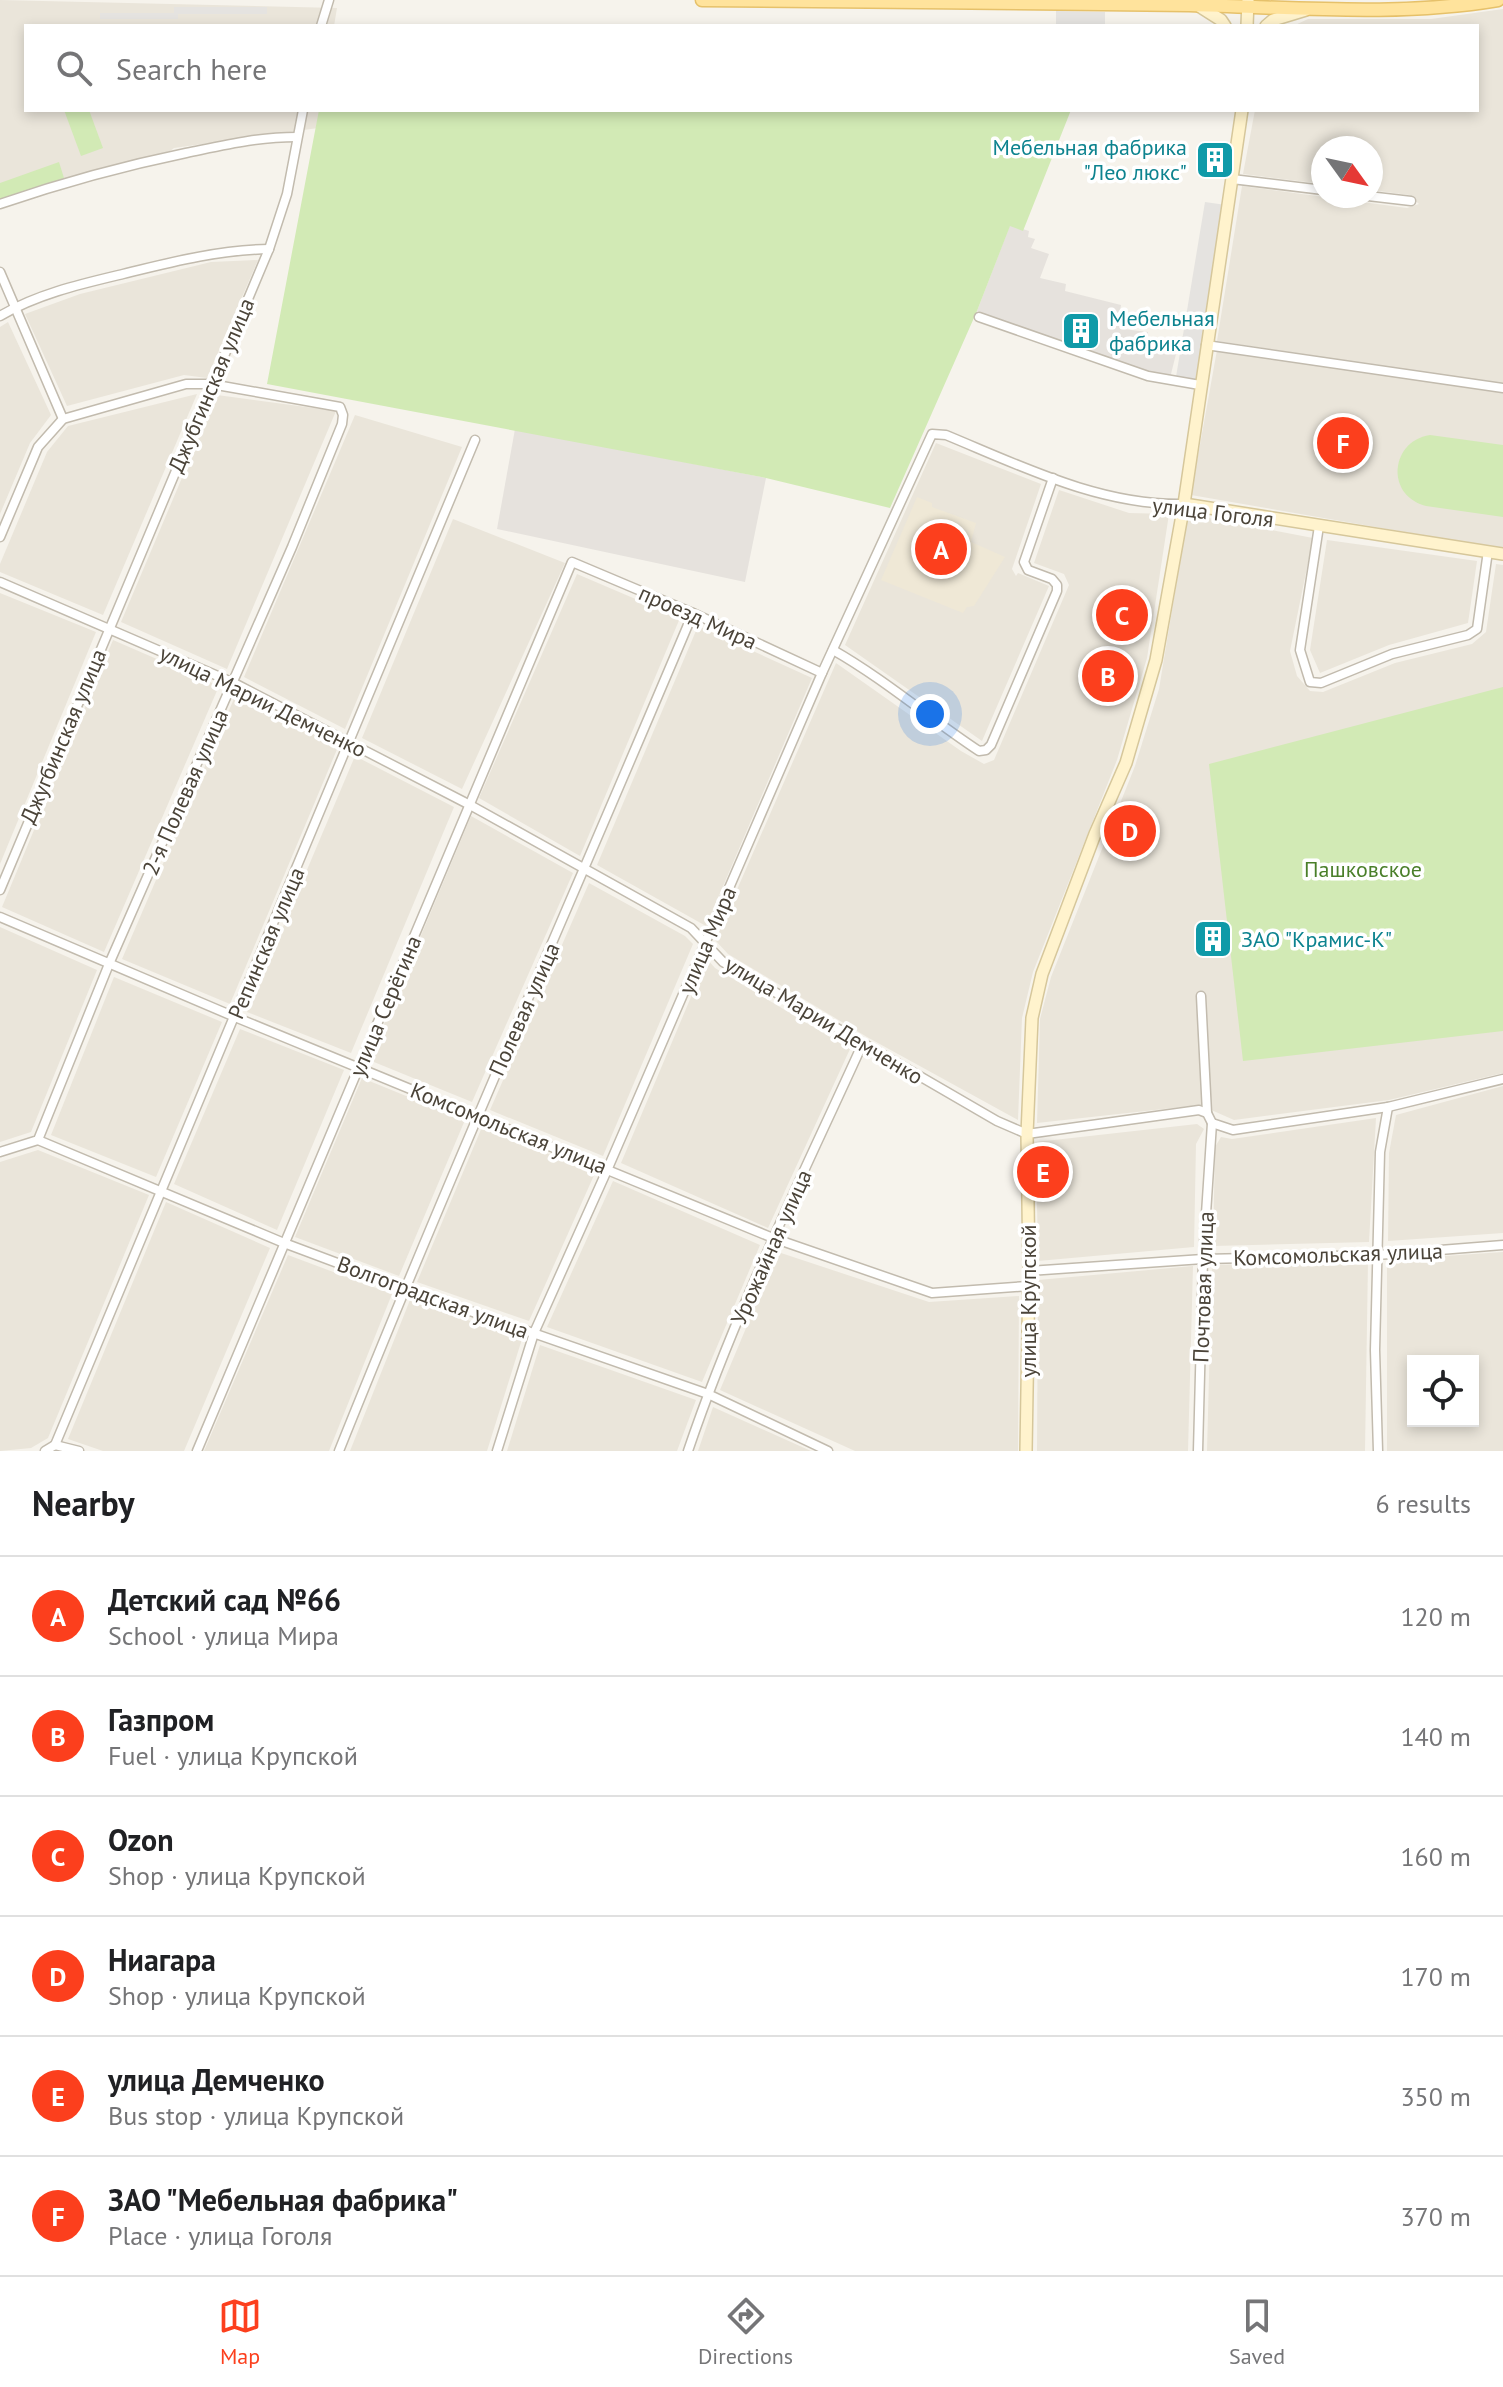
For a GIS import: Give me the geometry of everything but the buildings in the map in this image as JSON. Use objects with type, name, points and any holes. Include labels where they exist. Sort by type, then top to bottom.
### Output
[{"type":"main road","points":[[702,0],[1199,6],[1221,3],[1307,9],[1430,9],[1498,0]]},
{"type":"street","points":[[322,24],[329,0]]},
{"type":"street","points":[[1247,24],[1248,4]]},
{"type":"street","points":[[1199,6],[1224,24]]},
{"type":"street","points":[[1268,24],[1307,9]]},
{"type":"street","name":"Джубгинская улица","points":[[108,627],[269,249],[287,194],[303,112]]},
{"type":"street","points":[[1184,504],[1242,112]]},
{"type":"street","points":[[0,204],[73,179],[166,157],[260,137],[297,137]]},
{"type":"street","points":[[1232,179],[1311,189]]},
{"type":"street","points":[[1383,198],[1411,201]]},
{"type":"street","points":[[0,316],[15,307],[77,285],[210,253],[269,249]]},
{"type":"street","points":[[0,272],[63,419]]},
{"type":"street","points":[[979,317],[1148,376],[1200,385]]},
{"type":"street","points":[[1206,345],[1503,388]]},
{"type":"street","points":[[0,537],[38,447],[63,419],[186,384],[211,384]]},
{"type":"street","name":"2-я Полевая улица","points":[[38,1140],[109,964],[234,683],[342,424],[340,407],[211,384]]},
{"type":"street","name":"улица Гоголя","points":[[932,434],[946,435],[1053,478],[1130,501],[1153,505],[1184,504],[1503,554]]},
{"type":"street","name":"улица Мира","points":[[497,1451],[534,1333],[822,673],[932,434]]},
{"type":"street","name":"Репинская улица","points":[[55,1445],[475,440]]},
{"type":"street","points":[[833,650],[864,667],[979,751],[986,750],[991,745],[1057,591],[1052,579],[1028,570],[1024,562],[1053,478]]},
{"type":"street","name":"улица Крупской","points":[[1026,1451],[1029,1271],[1027,1134],[1032,1018],[1042,974],[1091,844],[1126,763],[1150,686],[1184,504]]},
{"type":"street","points":[[1319,526],[1300,650],[1310,682],[1321,683],[1392,654],[1468,635],[1477,629],[1488,551]]},
{"type":"street","name":"проезд Мира","points":[[572,562],[693,613],[822,673]]},
{"type":"street","name":"улица Серёгина","points":[[197,1451],[572,562]]},
{"type":"street","name":"улица Марии Демченко","points":[[0,582],[234,683],[470,805],[691,928],[722,962],[862,1045],[997,1121],[1027,1134]]},
{"type":"street","name":"Полевая улица","points":[[339,1451],[477,1115],[693,613]]},
{"type":"street","name":"Джугбинская улица","points":[[0,890],[108,627]]},
{"type":"street","name":"Комсомольская улица","points":[[0,917],[773,1238],[925,1292],[1028,1286]]},
{"type":"street","points":[[1201,996],[1207,1113],[1212,1123],[1233,1130],[1388,1107],[1503,1079]]},
{"type":"street","name":"Урожайная улица","points":[[688,1451],[708,1394],[773,1238],[862,1045]]},
{"type":"street","points":[[1378,1451],[1375,1350],[1377,1255],[1380,1152],[1388,1107]]},
{"type":"street","points":[[1027,1134],[1199,1110],[1207,1113]]},
{"type":"street","name":"Почтовая улица","points":[[1198,1451],[1203,1259],[1212,1123]]},
{"type":"street","points":[[0,1152],[38,1140]]},
{"type":"street","name":"Волгоградская улица","points":[[38,1140],[284,1243],[708,1394],[828,1451]]},
{"type":"street","name":"Комсомольская улица","points":[[1029,1271],[1203,1259],[1377,1255],[1503,1245]]},
{"type":"street","points":[[45,1451],[55,1445],[79,1451]]},
{"type":"shaded area","points":[[0,0],[337,8],[334,24],[24,24],[24,112],[321,112],[318,128],[174,148],[65,179],[0,203]]},
{"type":"shaded area","points":[[174,7],[267,7],[267,14],[178,14],[178,19],[100,19],[100,13],[174,13]]},
{"type":"shaded area","points":[[1503,9],[1503,549],[1191,495],[1217,350],[1314,365],[1326,362],[1316,356],[1217,341],[1242,186],[1311,195],[1311,208],[1383,208],[1383,205],[1407,208],[1419,204],[1409,195],[1383,192],[1383,136],[1311,136],[1311,182],[1243,174],[1255,112],[1479,112],[1479,24],[1297,24],[1308,19],[1431,19]]},
{"type":"shaded area","points":[[1056,11],[1105,12],[1105,24],[1056,24]]},
{"type":"shaded area","points":[[1205,202],[1226,205],[1198,381],[1176,377]]},
{"type":"shaded area","points":[[1010,225],[1029,231],[1028,237],[1035,239],[1031,248],[1049,254],[1040,278],[1066,284],[1065,291],[1121,305],[1119,318],[1124,320],[1123,329],[1148,332],[1147,342],[1178,346],[1170,378],[977,311]]},
{"type":"shaded area","points":[[258,260],[207,378],[184,375],[67,406],[25,314],[80,294],[211,262]]},
{"type":"shaded area","points":[[8,322],[51,415],[30,443],[0,514],[0,327]]},
{"type":"shaded area","points":[[197,394],[103,615],[0,572],[0,564],[47,452],[68,426]]},
{"type":"shaded area","points":[[217,395],[336,411],[227,669],[121,622]]},
{"type":"shaded area","points":[[355,415],[462,447],[345,729],[244,677]]},
{"type":"shaded area","points":[[515,429],[766,478],[745,582],[497,529]]},
{"type":"shaded area","points":[[936,443],[1041,484],[1012,569],[1016,576],[1018,573],[1049,586],[982,741],[845,645]]},
{"type":"shaded area","points":[[1059,490],[1129,513],[1169,514],[1147,658],[1117,760],[1033,972],[1022,1018],[1018,1120],[867,1037],[728,954],[715,940],[836,663],[961,751],[984,764],[994,760],[1069,585],[1064,574],[1034,563]]},
{"type":"shaded area","points":[[917,497],[932,503],[932,507],[976,523],[971,542],[1005,557],[974,606],[967,607],[963,613],[881,580]]},
{"type":"shaded area","points":[[1188,514],[1313,538],[1290,651],[1297,676],[1310,691],[1323,692],[1395,663],[1472,644],[1486,632],[1496,564],[1503,565],[1503,1073],[1389,1100],[1234,1120],[1200,1105],[1037,1123],[1040,1019],[1051,977],[1135,766],[1159,689]]},
{"type":"shaded area","points":[[453,519],[565,563],[462,789],[362,738]]},
{"type":"shaded area","points":[[1327,540],[1477,561],[1468,623],[1389,645],[1320,673],[1310,650]]},
{"type":"shaded area","points":[[577,574],[680,618],[580,856],[479,798]]},
{"type":"shaded area","points":[[0,593],[96,632],[0,864]]},
{"type":"shaded area","points":[[698,626],[812,678],[706,926],[597,865]]},
{"type":"shaded area","points":[[113,640],[219,686],[104,952],[2,907]]},
{"type":"shaded area","points":[[236,694],[338,747],[230,1004],[122,959]]},
{"type":"shaded area","points":[[355,756],[454,807],[351,1053],[247,1012]]},
{"type":"shaded area","points":[[471,816],[573,873],[472,1102],[369,1060]]},
{"type":"shaded area","points":[[589,883],[685,936],[693,944],[603,1156],[490,1110]]},
{"type":"shaded area","points":[[0,927],[97,970],[31,1132],[0,1142]]},
{"type":"shaded area","points":[[707,959],[715,968],[850,1049],[768,1228],[621,1163]]},
{"type":"shaded area","points":[[114,977],[222,1022],[156,1177],[51,1135]]},
{"type":"shaded area","points":[[240,1029],[344,1070],[277,1230],[174,1184]]},
{"type":"shaded area","points":[[362,1078],[465,1120],[399,1276],[295,1237]]},
{"type":"shaded area","points":[[1503,1086],[1503,1233],[1388,1241],[1389,1153],[1396,1115]]},
{"type":"shaded area","points":[[1376,1118],[1369,1242],[1213,1246],[1215,1147],[1221,1137],[1232,1139]]},
{"type":"shaded area","points":[[1197,1124],[1204,1129],[1196,1144],[1194,1247],[1038,1261],[1036,1142]]},
{"type":"shaded area","points":[[482,1127],[595,1173],[529,1321],[417,1282]]},
{"type":"shaded area","points":[[38,1150],[149,1195],[48,1438],[31,1448],[0,1451],[0,1162]]},
{"type":"shaded area","points":[[613,1181],[760,1245],[702,1382],[547,1327]]},
{"type":"shaded area","points":[[166,1202],[270,1248],[184,1451],[103,1451],[68,1439]]},
{"type":"shaded area","points":[[778,1252],[929,1302],[1019,1296],[1018,1451],[855,1451],[720,1390]]},
{"type":"shaded area","points":[[1503,1252],[1503,1451],[1387,1451],[1387,1260]]},
{"type":"shaded area","points":[[288,1255],[392,1294],[329,1451],[204,1451]]},
{"type":"shaded area","points":[[1368,1261],[1365,1451],[1207,1451],[1212,1265]]},
{"type":"shaded area","points":[[1193,1266],[1188,1451],[1037,1451],[1038,1280]]},
{"type":"shaded area","points":[[410,1300],[522,1339],[487,1451],[350,1451]]},
{"type":"shaded area","points":[[540,1345],[696,1400],[677,1451],[507,1451]]},
{"type":"shaded area","points":[[713,1407],[811,1451],[698,1451]]},
{"type":"green space","points":[[65,112],[90,112],[103,148],[81,156]]},
{"type":"green space","points":[[319,112],[1070,112],[1023,231],[1010,226],[977,311],[890,508],[766,478],[267,384]]},
{"type":"green space","points":[[59,162],[64,178],[0,201],[0,183]]},
{"type":"green space","points":[[1430,435],[1503,445],[1503,517],[1426,506],[1404,492],[1399,481],[1400,457],[1417,439]]},
{"type":"green space","name":"Пашковское","points":[[1503,687],[1503,1031],[1243,1061],[1209,764]]},
{"type":"place","name":"Мебельная фабрика \"Лео люкс\"","points":[[1215,160]]},
{"type":"place","name":"Мебельная фабрика","points":[[1081,331]]},
{"type":"place","name":"ЗАО \"Мебельная фабрика\"","points":[[1343,443]]},
{"type":"place","name":"Детский сад №66","points":[[941,549]]},
{"type":"place","name":"Ozon","points":[[1122,615]]},
{"type":"place","name":"Газпром","points":[[1108,676]]},
{"type":"place","name":"Ниагара","points":[[1130,831]]},
{"type":"place","name":"ЗАО \"Крамис-К\"","points":[[1213,939]]},
{"type":"place","name":"улица Демченко","points":[[1043,1172]]}]
